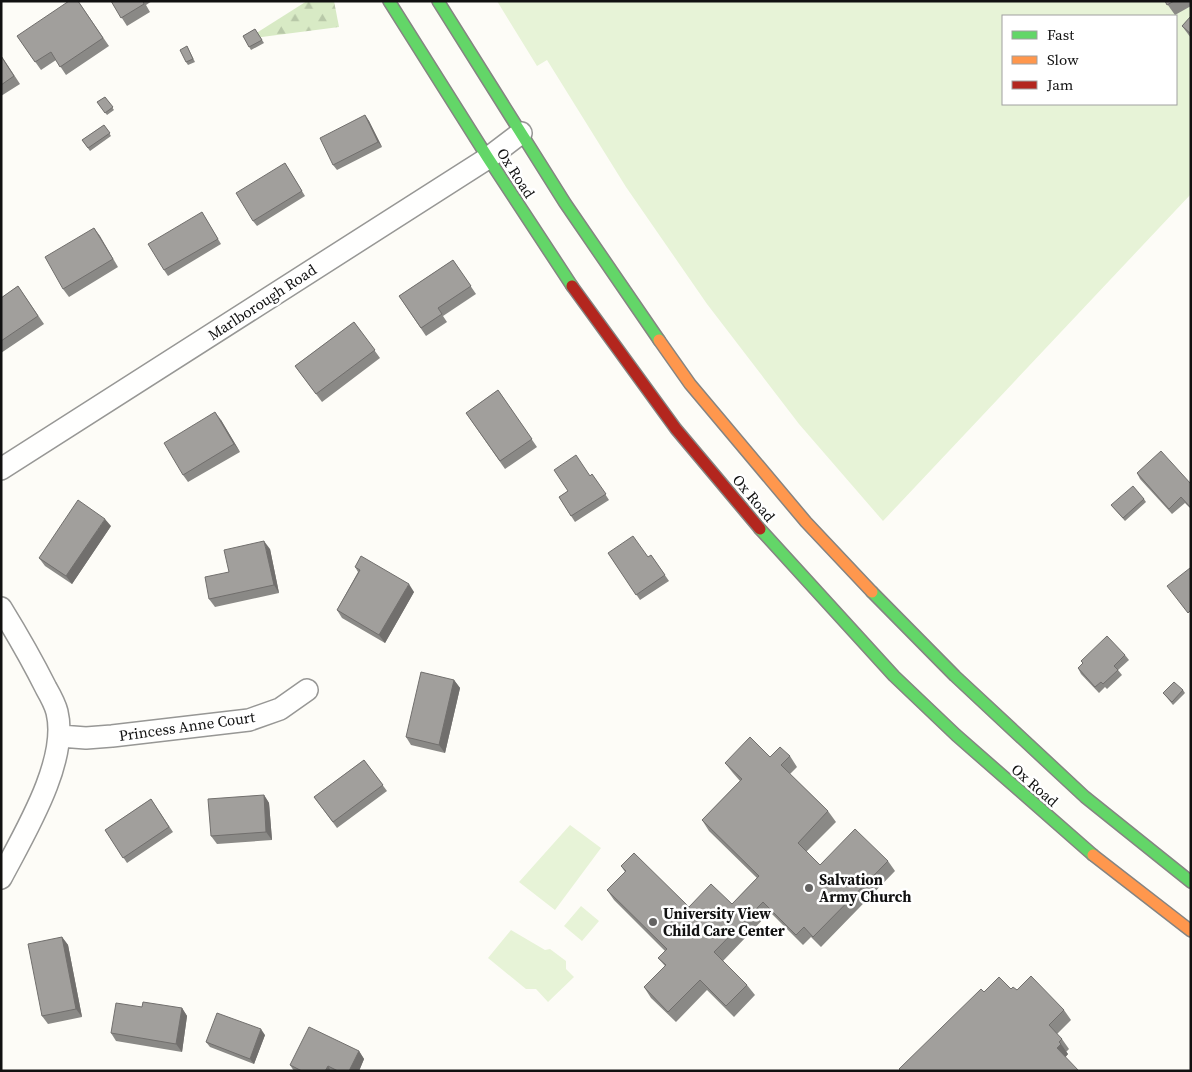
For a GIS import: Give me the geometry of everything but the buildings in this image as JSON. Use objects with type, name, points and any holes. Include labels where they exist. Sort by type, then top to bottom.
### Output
[{"type":"main road","name":"Ox Road","points":[[388,1],[575,291],[670,421],[771,542],[894,676],[956,735],[1079,844],[1191,931]]},
{"type":"main road","name":"Ox Road","points":[[438,1],[566,203],[690,384],[806,522],[955,676],[1085,797],[1191,882]]},
{"type":"street","name":"Marlborough Road","points":[[1,469],[488,158],[521,133]]},
{"type":"street","points":[[1,608],[32,659],[57,711],[60,736],[56,758],[39,805],[1,878]]},
{"type":"street","name":"Princess Anne Court","points":[[60,736],[86,738],[112,736],[249,720],[280,709],[307,690]]},
{"type":"green space","points":[[307,1],[334,1],[339,27],[247,39]]},
{"type":"green space","points":[[497,1],[1191,1],[1191,194],[883,521],[799,424],[707,304],[626,187],[547,60],[537,66]]},
{"type":"green space","points":[[570,825],[601,848],[555,910],[519,882]]},
{"type":"green space","points":[[581,906],[599,921],[582,941],[564,926]]},
{"type":"green space","points":[[511,930],[545,950],[550,949],[566,961],[566,969],[574,977],[548,1002],[536,989],[526,989],[488,958]]},
{"type":"traffic: fast","points":[[389,1],[488,158],[572,286]]},
{"type":"traffic: fast","points":[[438,1],[565,203],[659,340]]},
{"type":"traffic: fast","points":[[760,529],[894,676],[956,735],[1093,855]]},
{"type":"traffic: fast","points":[[872,592],[955,676],[1085,797],[1191,882]]},
{"type":"traffic: slow","points":[[659,340],[690,384],[806,522],[872,592]]},
{"type":"traffic: slow","points":[[1093,855],[1191,931]]},
{"type":"traffic: jam","points":[[572,286],[676,429],[760,529]]},
{"type":"place","name":"Salvation Army Church","points":[[809,888]]},
{"type":"place","name":"University View Child Care Center","points":[[653,922]]}]
